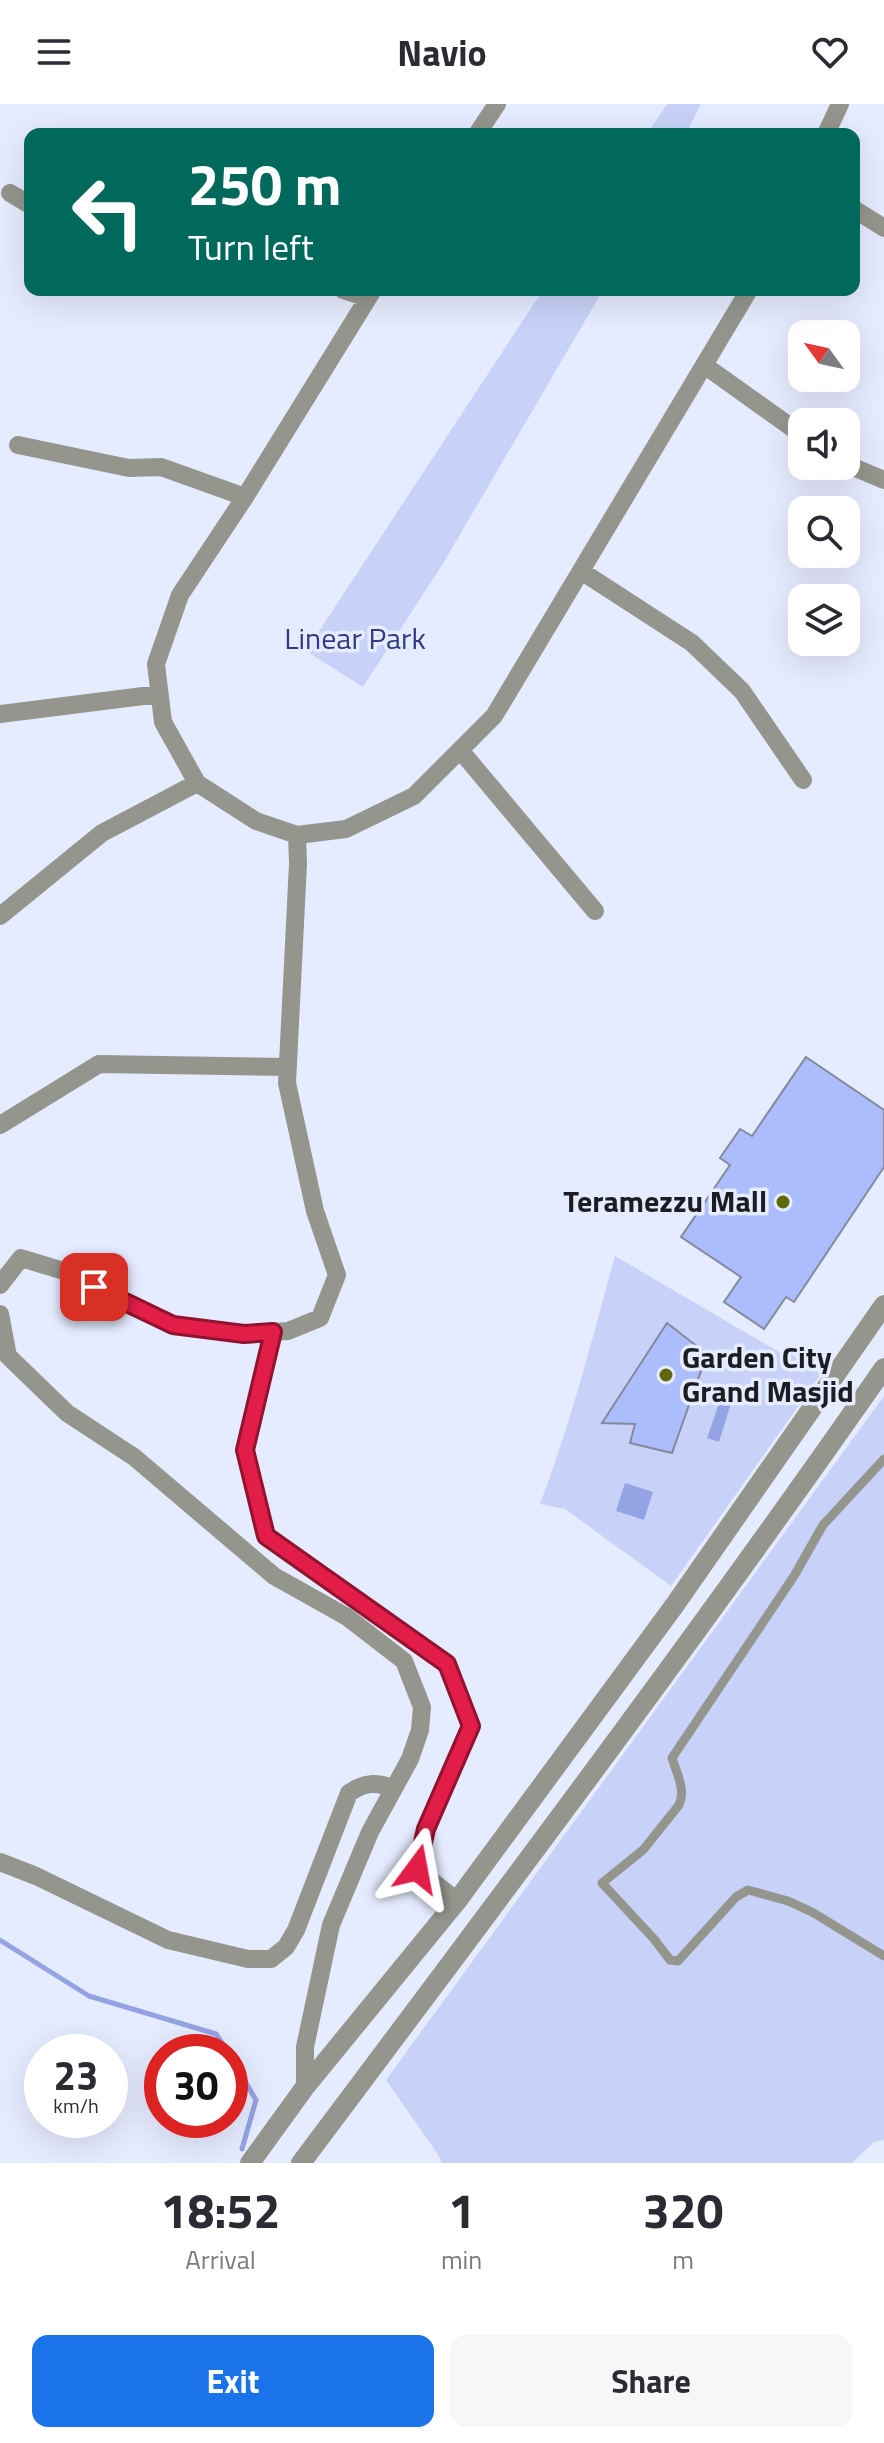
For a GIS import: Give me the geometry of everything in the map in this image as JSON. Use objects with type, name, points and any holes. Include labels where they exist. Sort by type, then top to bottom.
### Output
[{"type":"street","points":[[481,128],[497,104]]},
{"type":"street","points":[[829,128],[840,104]]},
{"type":"street","points":[[10,193],[24,201]]},
{"type":"street","points":[[860,213],[884,228]]},
{"type":"street","points":[[369,296],[245,497],[180,595],[156,664],[163,722],[197,783],[256,821],[297,835],[346,829],[414,796],[494,716],[745,296]]},
{"type":"street","points":[[704,365],[788,425]]},
{"type":"street","points":[[18,445],[129,468],[161,467],[245,497]]},
{"type":"street","points":[[860,470],[884,480]]},
{"type":"street","points":[[581,571],[692,643],[742,691],[803,780]]},
{"type":"street","points":[[0,714],[159,694]]},
{"type":"street","points":[[460,750],[595,911]]},
{"type":"street","points":[[0,916],[102,833],[197,783]]},
{"type":"street","points":[[0,1285],[21,1258],[67,1272],[173,1325],[244,1334],[288,1331],[320,1318],[337,1275],[315,1211],[287,1083],[297,835]]},
{"type":"street","points":[[0,1125],[99,1064],[288,1067]]},
{"type":"street","points":[[250,2163],[305,2087],[457,1901],[691,1582],[884,1305]]},
{"type":"street","points":[[0,1314],[8,1356],[67,1413],[134,1457],[274,1576],[347,1617],[404,1661],[422,1707],[420,1730],[370,1832],[331,1925],[305,2047],[305,2087]]},
{"type":"street","points":[[273,1332],[245,1450],[266,1536],[447,1664],[471,1726],[426,1829],[417,1869],[457,1901]]},
{"type":"street","points":[[301,2163],[666,1674],[884,1368]]},
{"type":"street","points":[[0,1862],[36,1876],[168,1940],[248,1959],[271,1959],[286,1947],[296,1930],[349,1793],[362,1783],[394,1788]]},
{"type":"lane","points":[[884,1459],[823,1525],[794,1576],[672,1758],[681,1788],[679,1805],[643,1850],[602,1883],[670,1960],[678,1961],[736,1897],[748,1890],[788,1901],[812,1912],[884,1956]]},
{"type":"green space","points":[[667,104],[701,104],[689,128],[651,128]]},
{"type":"green space","name":"Linear Park","points":[[539,296],[599,296],[444,562],[363,687],[306,651]]},
{"type":"green space","points":[[615,1256],[784,1355],[787,1351],[821,1374],[671,1586],[565,1509],[540,1504],[571,1412]]},
{"type":"green space","points":[[884,1396],[884,2140],[874,2142],[852,2163],[442,2163],[386,2080]]},
{"type":"water","points":[[721,1398],[732,1400],[719,1442],[707,1438]]},
{"type":"water","points":[[625,1483],[653,1492],[644,1520],[616,1511]]},
{"type":"building","name":"Teramezzu Mall","points":[[806,1057],[884,1110],[884,1167],[794,1302],[786,1297],[764,1329],[724,1302],[741,1277],[681,1237],[730,1165],[720,1158],[740,1129],[752,1136]]},
{"type":"building","name":"Garden City Grand Masjid","points":[[667,1323],[707,1354],[672,1453],[630,1443],[635,1424],[602,1423]]},
{"type":"waterway","points":[[0,1940],[89,1996],[216,2034]]},
{"type":"waterway","points":[[248,2086],[256,2100],[248,2128]]},
{"type":"waterway","points":[[242,2149],[245,2138]]},
{"type":"place","name":"Teramezzu Mall","points":[[783,1202]]},
{"type":"place","name":"Garden City Grand Masjid","points":[[666,1375]]},
{"type":"route","points":[[94,1287],[173,1325],[244,1334],[273,1332],[245,1450],[266,1536],[447,1664],[471,1726],[426,1829],[417,1869]]}]
